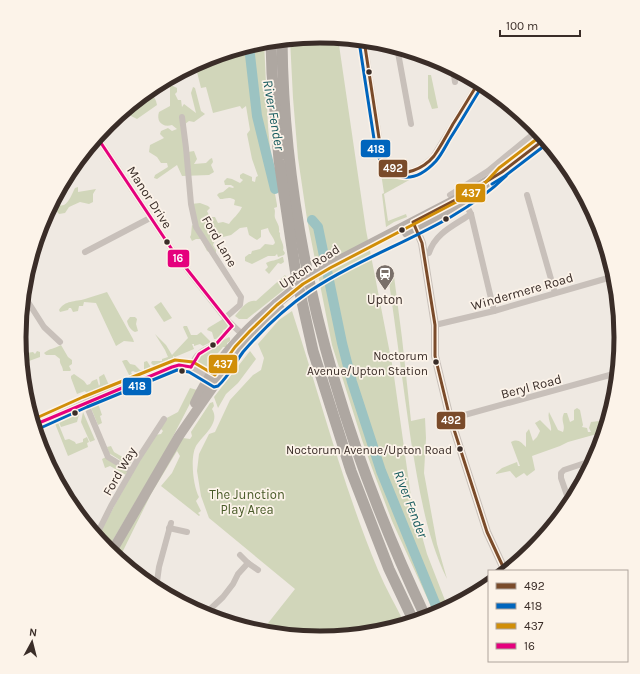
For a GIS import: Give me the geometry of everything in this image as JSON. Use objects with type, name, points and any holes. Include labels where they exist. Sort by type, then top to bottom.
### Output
[{"type":"highway","points":[[282,46],[282,74],[290,158],[306,268],[323,341],[349,427],[378,509],[401,566],[423,612]]},
{"type":"highway","points":[[271,48],[278,160],[296,275],[314,351],[351,471],[389,569],[411,616]]},
{"type":"main road","name":"Upton Road","points":[[114,547],[179,436],[196,401],[239,350],[252,324],[278,306],[303,282],[415,225],[456,195],[489,186],[502,172],[540,142]]},
{"type":"street","points":[[365,47],[381,151],[384,160],[390,166],[402,172],[409,173],[417,171],[433,157],[475,88]]},
{"type":"street","points":[[398,54],[411,124]]},
{"type":"street","points":[[454,75],[455,82]]},
{"type":"street","name":"Ford Lane","points":[[182,117],[191,204],[196,227],[242,300],[240,305],[226,318]]},
{"type":"street","points":[[494,311],[471,214],[456,195],[533,134]]},
{"type":"street","name":"Manor Drive","points":[[100,142],[175,254],[232,326],[245,337]]},
{"type":"street","points":[[527,195],[555,293]]},
{"type":"street","points":[[423,254],[430,253],[435,240],[442,233],[471,214]]},
{"type":"street","points":[[85,252],[150,218]]},
{"type":"street","points":[[415,225],[420,237],[435,325],[435,356],[450,419],[487,532],[503,567]]},
{"type":"street","name":"Windermere Road","points":[[435,325],[494,311],[608,278]]},
{"type":"street","points":[[29,303],[44,327],[60,342]]},
{"type":"street","points":[[191,367],[195,358],[201,351],[217,343],[232,326]]},
{"type":"street","points":[[39,423],[85,402],[176,366],[191,367],[213,379]]},
{"type":"street","name":"Beryl Road","points":[[450,419],[611,375]]},
{"type":"street","points":[[85,402],[108,457],[132,471]]},
{"type":"street","name":"Ford Way","points":[[99,531],[111,506],[164,419]]},
{"type":"street","points":[[567,496],[561,478],[561,473],[564,470],[586,463]]},
{"type":"street","points":[[158,581],[159,568],[170,525],[186,532]]},
{"type":"street","points":[[240,555],[258,570]]},
{"type":"street","points":[[209,610],[223,597],[233,584],[238,574],[248,563]]},
{"type":"green space","points":[[320,43],[339,44],[366,230],[393,369],[411,497],[427,554],[446,603],[432,609],[392,521],[362,440],[332,345],[307,219],[298,158],[290,45]]},
{"type":"green space","points":[[264,49],[268,127],[277,205],[277,207],[274,208],[275,218],[279,226],[280,237],[285,253],[284,255],[278,257],[277,254],[275,256],[268,256],[252,264],[245,261],[245,257],[251,254],[252,251],[260,249],[265,244],[273,245],[275,243],[268,228],[261,230],[261,237],[257,240],[249,235],[247,227],[240,228],[231,235],[219,238],[216,234],[213,235],[212,238],[215,240],[213,245],[216,253],[213,254],[207,251],[201,239],[192,241],[190,237],[192,225],[196,227],[191,204],[200,203],[208,206],[210,208],[207,211],[210,217],[215,217],[218,223],[223,222],[229,224],[242,207],[234,205],[235,200],[233,199],[220,199],[217,195],[229,187],[234,187],[231,185],[225,185],[224,181],[227,178],[240,183],[243,180],[240,178],[240,175],[243,173],[252,177],[252,181],[255,182],[256,177],[258,176],[252,159],[247,134],[250,130],[246,106],[242,109],[240,106],[213,113],[206,87],[201,88],[196,70],[244,53]]},
{"type":"green space","points":[[428,75],[431,75],[438,108],[432,109],[428,98]]},
{"type":"green space","points":[[170,86],[177,88],[177,92],[175,94],[178,100],[181,100],[182,107],[184,104],[196,113],[191,93],[193,87],[195,88],[201,111],[205,114],[194,122],[189,121],[185,124],[188,152],[194,151],[197,159],[194,164],[206,163],[212,158],[213,162],[211,165],[214,172],[209,175],[182,176],[177,165],[157,179],[154,178],[155,175],[168,167],[167,163],[161,163],[157,157],[149,152],[150,145],[164,138],[160,134],[161,131],[168,128],[172,131],[177,129],[172,125],[163,125],[158,118],[159,112],[170,106]]},
{"type":"green space","points":[[154,97],[157,105],[137,119],[131,116],[131,113],[135,109]]},
{"type":"green space","points":[[379,160],[385,168],[396,174],[411,179],[384,194],[388,221],[406,214],[407,217],[386,227],[382,194],[384,193]]},
{"type":"green space","points":[[78,187],[78,192],[96,189],[93,194],[93,202],[89,204],[80,202],[69,207],[65,213],[59,214],[55,209],[56,207],[66,204],[75,188]]},
{"type":"green space","points":[[282,257],[284,262],[281,264],[278,263],[269,274],[265,270],[268,267],[266,263]]},
{"type":"green space","points":[[395,272],[394,276],[411,421],[425,418],[426,438],[424,473],[437,544],[447,579],[428,529],[414,459],[388,275]]},
{"type":"green space","points":[[285,275],[291,284],[247,319],[239,319],[235,316],[244,305],[256,301]]},
{"type":"green space","points":[[107,292],[134,342],[124,341],[116,346],[96,303],[84,302],[83,306],[79,306],[78,311],[73,312],[71,308],[60,312],[59,310],[64,304]]},
{"type":"green space","points":[[161,302],[172,318],[164,322],[154,307]]},
{"type":"green space","name":"The Junction Play Area","points":[[292,311],[332,441],[365,538],[378,570],[402,619],[358,628],[320,631],[266,625],[295,589],[209,518],[201,496],[197,471],[199,454],[209,434],[215,432],[230,400],[253,375],[261,370],[264,358],[258,344],[279,320]]},
{"type":"green space","points":[[130,317],[135,317],[137,319],[136,324],[138,331],[135,332],[129,326],[127,321]]},
{"type":"green space","points":[[223,319],[229,328],[223,330],[222,334],[214,339],[212,332],[207,330]]},
{"type":"green space","points":[[187,326],[191,335],[197,335],[201,332],[211,342],[203,346],[200,344],[194,346],[194,344],[192,344],[194,349],[175,357],[173,356],[174,362],[168,359],[169,362],[166,364],[159,367],[154,366],[151,363],[152,361],[162,361],[162,359],[168,357],[155,334],[166,345],[172,355],[188,338],[183,327]]},
{"type":"green space","points":[[229,337],[230,341],[227,343],[227,347],[223,347],[213,359],[216,362],[214,364],[206,367],[195,363],[203,352]]},
{"type":"green space","points":[[61,345],[68,357],[72,360],[72,364],[69,366],[70,371],[63,371],[60,359],[55,355],[46,355],[44,353]]},
{"type":"green space","points":[[37,351],[40,352],[40,357],[28,361],[27,353],[33,352],[35,354]]},
{"type":"green space","points":[[250,351],[256,359],[238,383],[226,394],[218,408],[214,397]]},
{"type":"green space","points":[[127,360],[130,364],[135,365],[140,370],[144,370],[144,362],[147,361],[152,369],[141,375],[133,371],[131,372],[133,376],[131,379],[122,361]]},
{"type":"green space","points":[[74,374],[87,385],[97,379],[99,386],[99,377],[104,374],[110,388],[89,397],[85,391],[77,394],[71,378]]},
{"type":"green space","points":[[190,388],[197,390],[166,450],[111,544],[100,532],[143,453],[155,435],[161,434],[163,431],[161,429],[161,421],[178,412]]},
{"type":"green space","points":[[213,402],[214,406],[212,409],[214,419],[210,429],[196,446],[193,457],[195,486],[199,497],[196,501],[201,511],[198,513],[200,515],[199,516],[161,486],[172,473],[180,456],[177,451],[151,494],[122,554],[116,549],[183,438],[190,439],[192,436],[191,432],[210,403]]},
{"type":"green space","points":[[98,403],[102,415],[100,416],[102,423],[98,425],[91,406]]},
{"type":"green space","points":[[577,408],[580,410],[583,425],[582,427],[587,428],[588,432],[591,432],[589,428],[591,422],[599,421],[597,434],[568,442],[532,456],[535,470],[527,476],[524,473],[516,478],[510,471],[496,474],[502,468],[517,462],[518,466],[520,466],[511,442],[518,441],[526,447],[526,433],[529,429],[533,441],[540,431],[535,423],[540,420],[551,431],[549,412],[558,430],[563,432],[564,413],[567,413],[570,422],[574,420],[574,410]]},
{"type":"green space","points":[[80,411],[77,422],[61,427],[58,420]]},
{"type":"green space","points":[[83,412],[95,440],[90,442],[81,422]]},
{"type":"green space","points":[[57,420],[65,440],[69,439],[76,444],[83,442],[83,439],[87,437],[89,442],[87,443],[88,447],[68,456],[54,421]]},
{"type":"green space","points":[[111,446],[114,452],[131,462],[130,464],[128,465],[109,453],[107,447]]},
{"type":"green space","points":[[106,457],[128,471],[126,475],[110,466],[105,468],[102,459]]},
{"type":"waterway","name":"River Fender","points":[[250,52],[257,116],[275,189]]},
{"type":"waterway","name":"River Fender","points":[[312,220],[318,227],[342,343],[352,382],[381,471],[437,607]]},
{"type":"transit line","name":"418","points":[[360,46],[376,152],[388,170],[395,175],[411,177],[428,169],[442,152],[480,91]]},
{"type":"transit line","name":"492","points":[[365,47],[381,151],[391,167],[401,172],[407,172],[419,168],[434,156],[475,88]]},
{"type":"transit line","name":"437","points":[[37,418],[83,397],[175,360],[193,362],[215,375],[235,347],[250,331],[277,305],[303,284],[330,268],[462,199],[486,182],[499,168],[537,139]]},
{"type":"transit line","name":"16","points":[[100,142],[175,254],[232,326]]},
{"type":"transit line","name":"492","points":[[503,567],[487,532],[449,414],[435,356],[435,325],[422,243],[413,222],[461,197],[502,172],[540,142]]},
{"type":"transit line","name":"418","points":[[492,184],[544,146]]},
{"type":"transit line","name":"418","points":[[41,428],[177,370],[189,372],[214,387],[218,386],[251,343],[266,327],[292,304],[334,276],[437,225],[485,194],[506,176]]},
{"type":"transit line","name":"16","points":[[191,367],[199,354],[217,343],[232,326]]},
{"type":"transit line","name":"16","points":[[39,423],[172,367],[179,365],[191,367]]},
{"type":"place","name":"Upton","points":[[385,291]]},
{"type":"place","name":"Noctorum Avenue/Upton Station","points":[[436,362]]},
{"type":"place","name":"Noctorum Avenue/Upton Road","points":[[460,449]]}]
